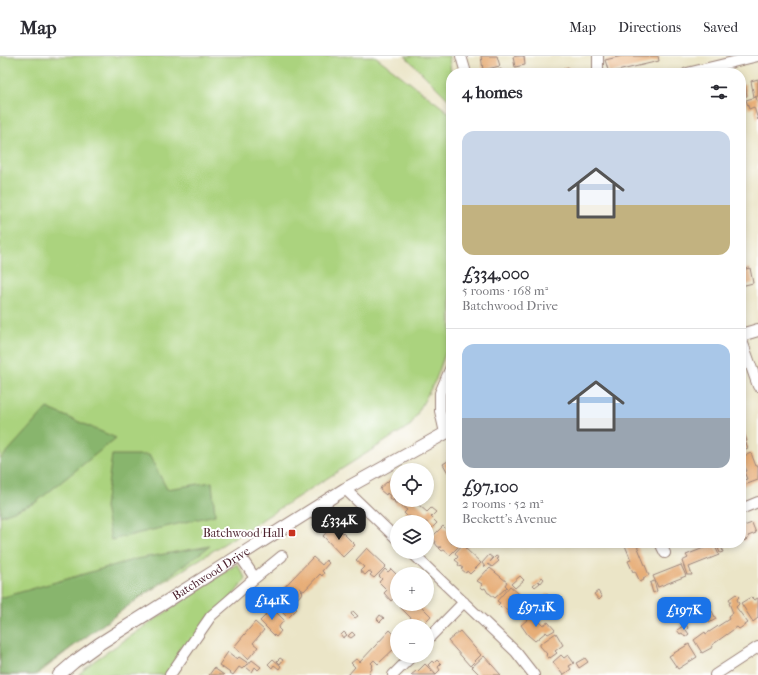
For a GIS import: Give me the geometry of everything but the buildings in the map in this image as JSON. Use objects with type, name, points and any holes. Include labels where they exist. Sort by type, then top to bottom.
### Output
[{"type":"street","points":[[461,56],[464,68]]},
{"type":"street","points":[[598,56],[598,68]]},
{"type":"street","points":[[708,68],[758,56]]},
{"type":"street","points":[[746,334],[758,330]]},
{"type":"street","points":[[746,352],[758,386]]},
{"type":"street","points":[[446,379],[440,394],[440,411],[446,426]]},
{"type":"street","name":"Batchwood Drive","points":[[59,675],[99,644],[345,489],[446,432]]},
{"type":"street","points":[[345,489],[390,532]]},
{"type":"street","points":[[746,507],[758,502]]},
{"type":"street","points":[[662,548],[664,553]]},
{"type":"street","points":[[240,556],[255,578]]},
{"type":"street","points":[[170,675],[211,616],[282,556]]},
{"type":"street","points":[[418,559],[516,652],[534,675]]},
{"type":"street","points":[[434,633],[464,602]]},
{"type":"street","points":[[714,675],[758,647]]},
{"type":"street","points":[[393,675],[405,663]]},
{"type":"green space","points":[[0,56],[375,56],[446,110],[446,351],[436,379],[411,425],[112,615],[37,675],[0,675]]},
{"type":"green space","points":[[405,56],[449,56],[450,68],[446,68],[446,97]]},
{"type":"green space","points":[[47,408],[116,438],[35,503],[0,516],[0,460]]},
{"type":"green space","points":[[112,455],[149,455],[167,489],[212,482],[215,515],[111,540],[105,507]]},
{"type":"green space","points":[[210,546],[34,675],[0,675],[0,598],[136,559]]},
{"type":"green space","points":[[237,564],[246,579],[169,675],[78,675],[94,661]]},
{"type":"place","name":"Batchwood Hall","points":[[292,533]]}]
